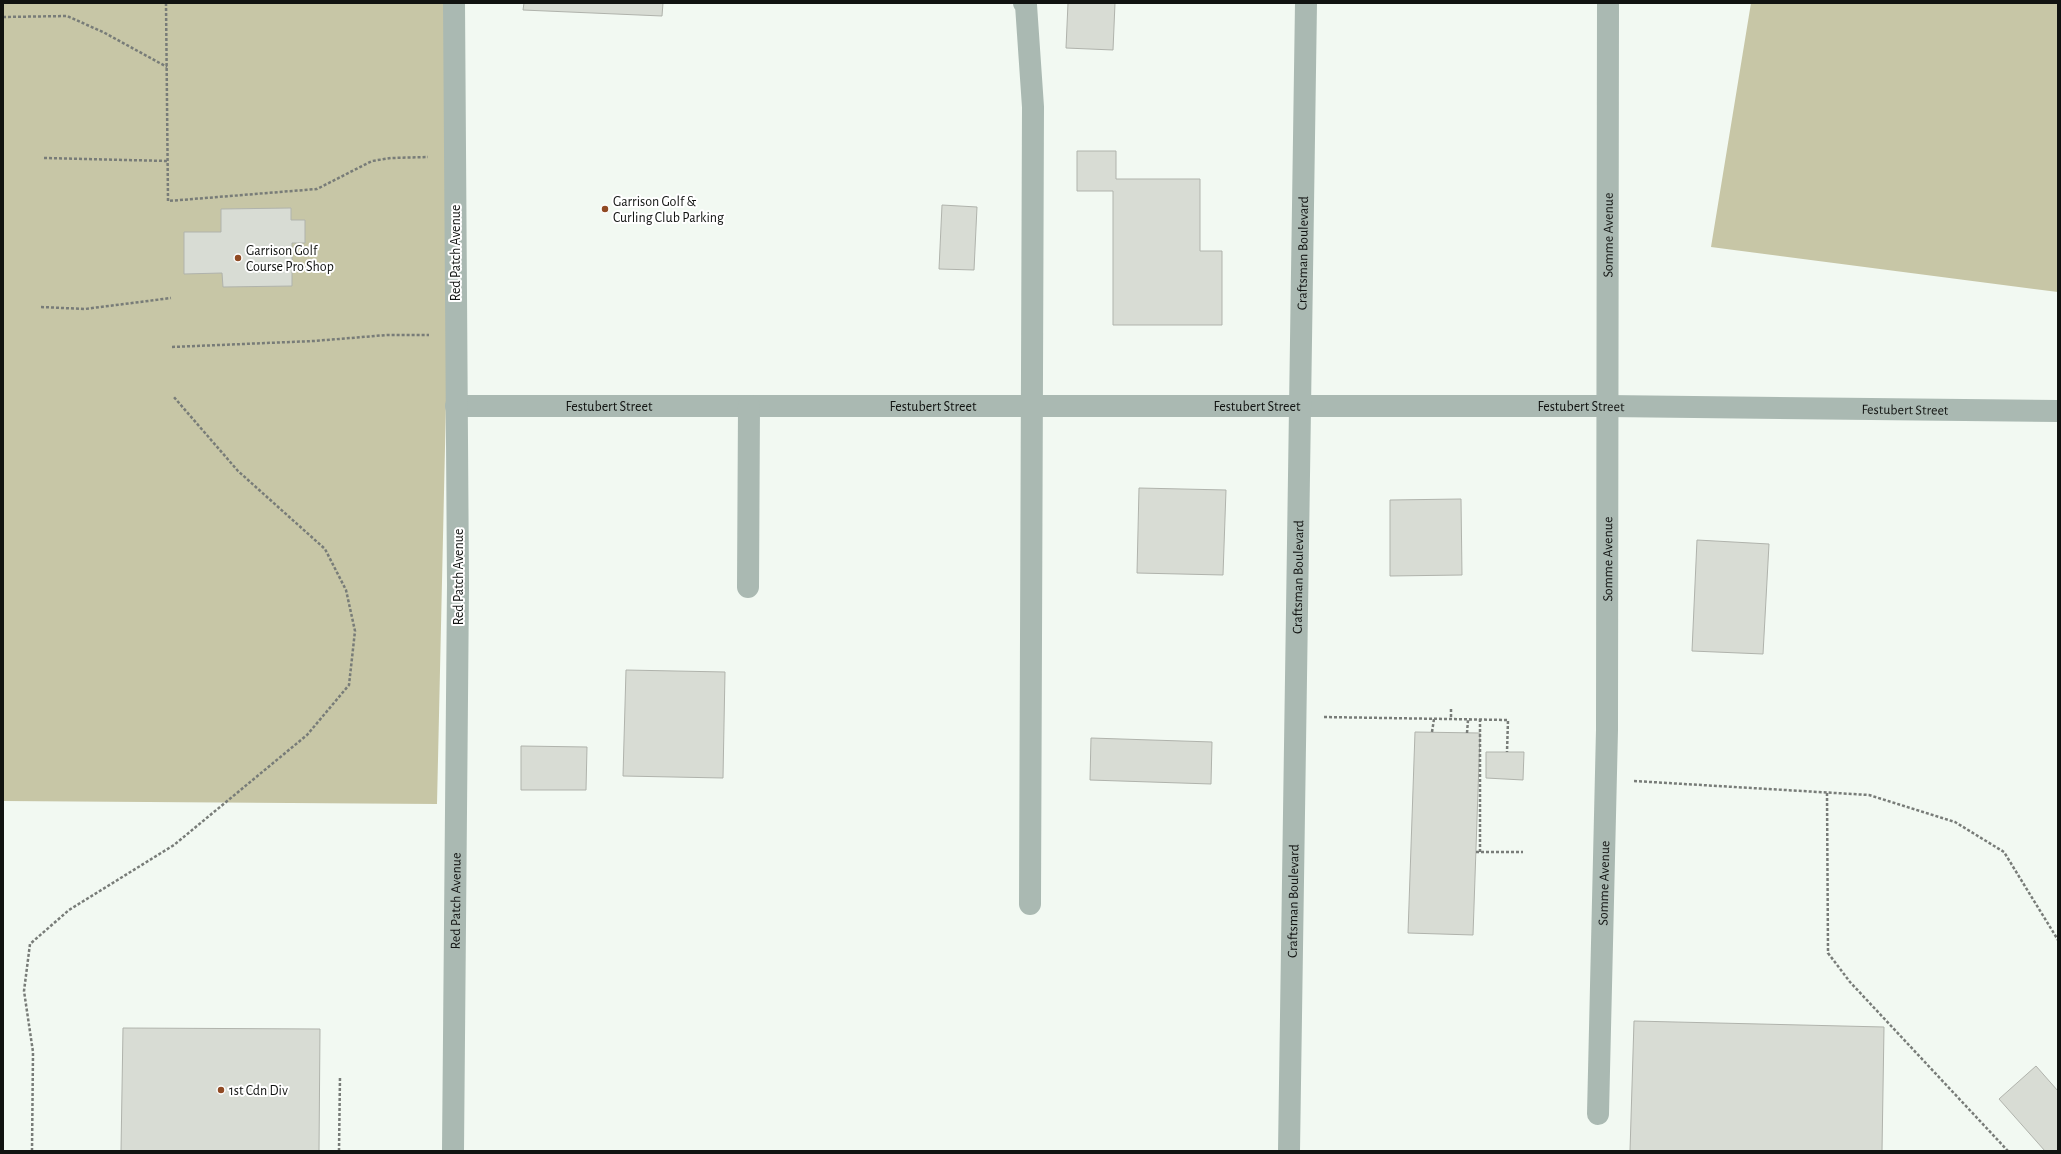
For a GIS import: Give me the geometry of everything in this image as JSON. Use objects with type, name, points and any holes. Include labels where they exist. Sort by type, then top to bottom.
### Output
[{"type":"street","name":"Red Patch Avenue","points":[[453,1151],[458,585],[454,3]]},
{"type":"street","points":[[1024,3],[1026,5],[1033,107],[1030,904]]},
{"type":"street","name":"Craftsman Boulevard","points":[[1289,1151],[1306,3]]},
{"type":"street","name":"Somme Avenue","points":[[1598,1114],[1605,779],[1608,406],[1608,3]]},
{"type":"street","name":"Festubert Street","points":[[456,406],[1608,406],[2058,411]]},
{"type":"street","points":[[748,587],[749,406]]},
{"type":"path","points":[[166,3],[168,202],[317,189],[372,161],[391,158],[455,156]]},
{"type":"path","points":[[3,18],[67,16],[103,32],[167,67]]},
{"type":"path","points":[[44,158],[168,161]]},
{"type":"path","points":[[41,307],[85,309],[171,298]]},
{"type":"path","points":[[172,347],[314,341],[387,335],[456,334]]},
{"type":"path","points":[[32,1151],[33,1052],[24,991],[30,944],[69,910],[174,845],[307,735],[349,685],[355,631],[346,590],[326,549],[238,471],[173,396]]},
{"type":"path","points":[[1451,709],[1451,719]]},
{"type":"path","points":[[1322,717],[1508,720],[1507,752]]},
{"type":"path","points":[[1432,732],[1434,719]]},
{"type":"path","points":[[1467,733],[1468,720]]},
{"type":"path","points":[[1480,720],[1480,852]]},
{"type":"path","points":[[1605,779],[1869,796],[1955,822],[2004,852],[2058,940]]},
{"type":"path","points":[[1827,793],[1828,953],[1850,982],[2008,1151]]},
{"type":"path","points":[[1476,852],[1523,852]]},
{"type":"path","points":[[339,1151],[340,1076]]},
{"type":"green space","points":[[3,3],[455,3],[437,804],[3,801]]},
{"type":"green space","points":[[1751,3],[2058,3],[2058,292],[1711,247]]},
{"type":"building","points":[[524,3],[663,3],[662,16],[523,10]]},
{"type":"building","points":[[1068,3],[1115,3],[1113,50],[1066,48]]},
{"type":"building","points":[[1077,151],[1116,151],[1116,179],[1200,179],[1200,251],[1222,251],[1222,325],[1113,325],[1113,191],[1077,191]]},
{"type":"building","points":[[942,205],[977,207],[974,270],[939,269]]},
{"type":"building","name":"Garrison Golf Course Pro Shop","points":[[291,208],[291,220],[305,220],[305,243],[292,243],[292,286],[223,287],[222,273],[184,274],[184,232],[221,232],[221,209]]},
{"type":"building","points":[[1139,488],[1226,490],[1223,575],[1137,573]]},
{"type":"building","points":[[1461,499],[1462,575],[1390,576],[1390,500]]},
{"type":"building","points":[[1697,540],[1769,544],[1763,654],[1692,651]]},
{"type":"building","points":[[626,670],[725,672],[723,778],[623,776]]},
{"type":"building","points":[[1415,732],[1480,733],[1473,935],[1408,933]]},
{"type":"building","points":[[1091,738],[1212,742],[1211,784],[1090,780]]},
{"type":"building","points":[[521,746],[587,747],[586,790],[521,790]]},
{"type":"building","points":[[1486,752],[1524,752],[1523,780],[1486,778]]},
{"type":"building","points":[[1634,1021],[1884,1027],[1882,1151],[1630,1151]]},
{"type":"building","name":"1st Cdn Div","points":[[123,1028],[320,1029],[319,1151],[121,1151]]},
{"type":"building","points":[[2036,1066],[2058,1091],[2058,1151],[2045,1151],[1999,1099]]},
{"type":"place","name":"Garrison Golf & Curling Club Parking","points":[[605,209]]},
{"type":"place","name":"Garrison Golf Course Pro Shop","points":[[238,258]]},
{"type":"place","name":"1st Cdn Div","points":[[221,1090]]}]
